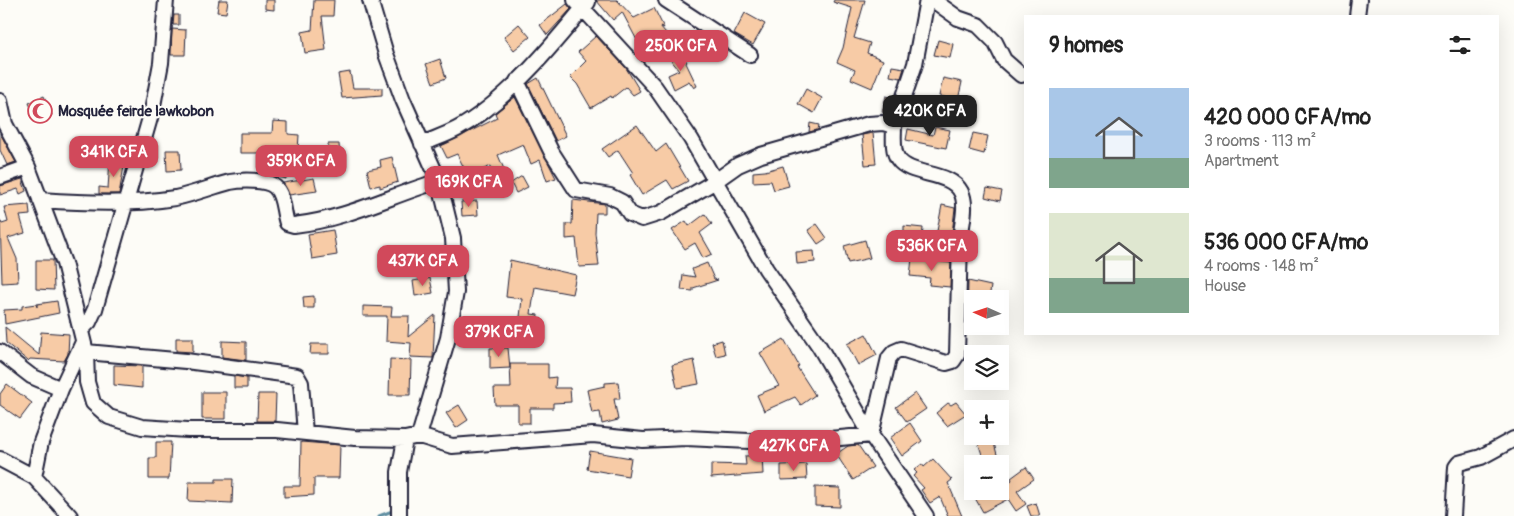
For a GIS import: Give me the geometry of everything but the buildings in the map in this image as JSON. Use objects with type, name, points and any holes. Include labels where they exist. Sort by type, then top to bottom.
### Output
[{"type":"street","points":[[34,477],[41,442],[94,310],[152,111],[161,63],[166,0]]},
{"type":"street","points":[[370,0],[386,54],[439,181],[453,238],[456,292],[448,338],[419,436]]},
{"type":"street","points":[[666,0],[750,55]]},
{"type":"street","points":[[871,435],[889,358],[894,352],[901,348],[946,363],[953,362],[957,355],[960,238],[964,199],[960,190],[952,182],[904,165],[898,159],[894,149],[894,126],[915,64],[927,0]]},
{"type":"street","points":[[933,0],[958,18],[978,25],[995,42],[1004,60],[1021,75],[1024,74]]},
{"type":"street","points":[[1358,15],[1359,0]]},
{"type":"street","points":[[422,144],[458,128],[517,82],[539,61],[583,2],[654,87],[691,139],[714,182],[766,269],[819,346],[871,435],[926,516]]},
{"type":"street","points":[[517,82],[551,151],[576,190],[610,196],[622,202],[630,214],[642,219],[661,213],[714,182],[738,165],[761,155],[869,124],[883,123],[894,126]]},
{"type":"street","points":[[0,101],[5,124],[28,167],[64,263],[83,341],[87,382],[93,403],[109,416],[142,427],[188,430],[247,430],[405,440],[419,436],[452,446],[593,435],[644,440],[686,438],[789,443],[871,435]]},
{"type":"street","points":[[0,176],[28,167]]},
{"type":"street","points":[[40,200],[97,203],[173,198],[232,182],[268,183],[276,187],[282,199],[287,223],[294,225],[342,217],[405,191],[439,181]]},
{"type":"street","points":[[83,341],[186,361],[297,376],[301,383],[304,433]]},
{"type":"street","points":[[0,352],[31,376],[61,389]]},
{"type":"street","points":[[1453,516],[1456,467],[1459,463],[1481,457],[1514,439]]},
{"type":"street","points":[[399,516],[399,472],[405,440]]},
{"type":"street","points":[[0,459],[34,477],[70,516]]},
{"type":"waterway","points":[[379,516],[395,510]]},
{"type":"place","name":"Mosquée feirde lawkobon","points":[[40,111]]}]
